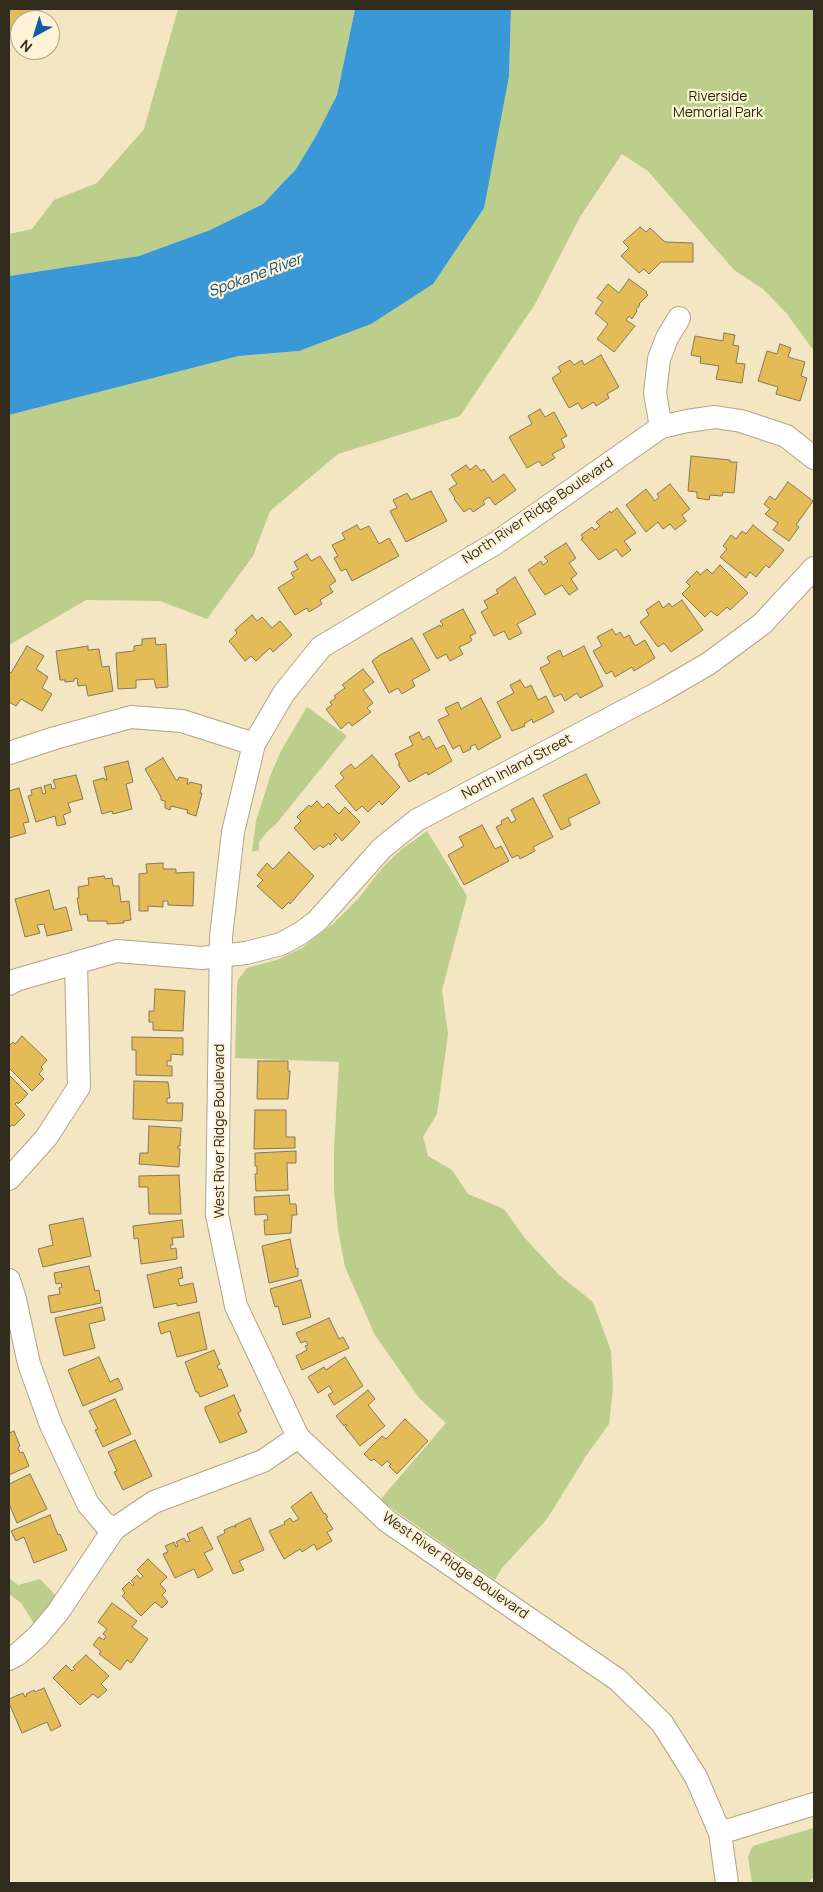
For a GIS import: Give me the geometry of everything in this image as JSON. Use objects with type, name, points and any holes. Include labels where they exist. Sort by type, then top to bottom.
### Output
[{"type":"street","points":[[661,427],[655,394],[659,359],[679,318]]},
{"type":"street","name":"North River Ridge Boulevard","points":[[254,744],[284,693],[321,647],[496,543],[661,427],[715,417],[741,421],[786,436],[814,458]]},
{"type":"street","name":"North Inland Street","points":[[9,984],[16,980],[117,951],[202,958],[260,950],[281,944],[301,933],[331,907],[382,848],[417,820],[656,694],[708,664],[762,624],[814,568]]},
{"type":"street","points":[[9,752],[131,717],[182,721],[254,744]]},
{"type":"street","name":"West River Ridge Boulevard","points":[[254,744],[233,832],[220,956],[217,1215],[236,1306],[298,1437],[388,1521],[618,1680],[662,1723],[696,1777],[720,1833],[727,1883]]},
{"type":"street","points":[[9,1179],[46,1138],[79,1086],[76,963]]},
{"type":"street","points":[[9,1280],[15,1299],[28,1364],[51,1425],[88,1504],[104,1523],[114,1529]]},
{"type":"street","points":[[9,1659],[18,1654],[38,1636],[58,1612],[114,1529],[154,1502],[263,1461],[298,1437]]},
{"type":"street","points":[[720,1833],[814,1804]]},
{"type":"green space","points":[[178,9],[355,9],[337,95],[316,136],[296,169],[263,204],[210,230],[139,256],[9,276],[9,234],[32,229],[54,200],[97,183],[144,129]]},
{"type":"green space","name":"Riverside Memorial Park","points":[[511,9],[814,9],[814,351],[787,314],[763,289],[734,270],[648,171],[622,154],[580,217],[535,304],[460,416],[338,454],[270,511],[253,556],[207,619],[160,601],[86,600],[9,645],[9,415],[239,356],[299,351],[509,76]]},
{"type":"green space","points":[[307,707],[347,736],[277,823],[259,842],[259,850],[252,852],[256,821],[271,774],[282,749]]},
{"type":"green space","points":[[427,831],[467,896],[442,990],[448,1034],[437,1114],[423,1137],[428,1156],[452,1170],[468,1194],[504,1209],[524,1237],[559,1275],[593,1302],[611,1351],[613,1388],[609,1424],[586,1456],[547,1519],[502,1568],[495,1580],[380,1500],[446,1423],[419,1398],[375,1335],[345,1267],[338,1230],[334,1190],[334,1150],[339,1062],[235,1058],[238,980],[247,968],[277,960],[302,948],[334,923],[357,900],[383,867],[402,849]]},
{"type":"green space","points":[[9,1578],[18,1585],[40,1579],[57,1597],[35,1625],[21,1603],[9,1594]]},
{"type":"green space","points":[[814,1828],[814,1876],[808,1883],[752,1883],[748,1857],[752,1847]]},
{"type":"water","name":"Spokane River","points":[[355,9],[511,9],[509,76],[484,208],[433,284],[371,324],[299,351],[239,356],[9,415],[9,276],[139,256],[210,230],[263,204],[296,169],[316,136],[337,95]]},
{"type":"building","points":[[9,9],[41,9],[10,10],[9,28]]},
{"type":"building","points":[[640,227],[646,232],[650,228],[665,242],[693,243],[693,262],[661,262],[649,274],[644,269],[639,273],[621,256],[629,248],[623,242]]},
{"type":"building","points":[[629,279],[647,292],[648,295],[639,304],[632,319],[629,316],[626,320],[635,326],[614,352],[597,339],[608,324],[595,313],[603,302],[597,298],[608,284],[619,293]]},
{"type":"building","points":[[724,333],[735,335],[733,345],[739,346],[736,363],[745,364],[742,383],[716,379],[719,366],[700,363],[701,357],[691,355],[695,336],[723,341]]},
{"type":"building","points":[[780,344],[791,348],[788,357],[805,362],[801,376],[807,378],[800,401],[776,394],[778,387],[758,381],[767,351],[777,354]]},
{"type":"building","points":[[601,355],[619,387],[607,394],[609,398],[596,406],[594,402],[582,409],[578,403],[569,408],[552,378],[561,372],[558,367],[570,360],[574,365],[582,360],[584,365]]},
{"type":"building","points":[[540,409],[545,417],[554,412],[567,436],[561,439],[565,447],[552,454],[555,458],[542,466],[539,461],[527,468],[509,437],[532,424],[528,416]]},
{"type":"building","points":[[691,456],[737,462],[734,493],[723,492],[722,496],[710,495],[709,500],[697,498],[697,492],[688,491]]},
{"type":"building","points":[[466,465],[470,470],[476,465],[481,471],[484,469],[493,482],[504,474],[516,490],[495,505],[489,497],[483,501],[485,504],[473,512],[470,508],[464,512],[449,489],[457,484],[451,475]]},
{"type":"building","points":[[788,482],[813,501],[796,525],[799,527],[789,541],[773,530],[778,523],[765,514],[770,509],[764,504],[770,496],[775,500]]},
{"type":"building","points":[[670,484],[690,509],[682,515],[686,521],[675,530],[670,524],[663,529],[658,522],[646,532],[626,505],[646,489],[655,501],[659,497],[657,494]]},
{"type":"building","points":[[431,491],[447,521],[406,542],[390,511],[397,508],[393,500],[407,493],[411,500]]},
{"type":"building","points":[[617,508],[636,533],[624,541],[631,550],[622,557],[616,549],[599,560],[581,539],[583,538],[581,535],[592,527],[595,530],[600,526],[596,522]]},
{"type":"building","points":[[357,525],[360,530],[369,526],[379,544],[389,538],[399,556],[352,581],[346,569],[341,571],[334,558],[338,556],[332,545],[345,539],[342,533]]},
{"type":"building","points":[[753,525],[784,550],[769,568],[766,565],[756,577],[750,572],[746,578],[720,557],[727,549],[723,546],[731,535],[736,539],[742,531],[746,534]]},
{"type":"building","points":[[566,543],[576,558],[569,563],[577,574],[571,579],[578,589],[569,595],[562,585],[545,595],[528,570],[541,561],[543,565],[548,561],[544,557]]},
{"type":"building","points":[[307,554],[311,561],[320,556],[336,581],[329,586],[333,592],[320,600],[322,604],[309,612],[307,608],[295,615],[278,588],[294,578],[291,573],[298,569],[294,562]]},
{"type":"building","points":[[720,565],[748,593],[730,610],[727,607],[717,616],[711,611],[705,617],[682,594],[690,586],[686,582],[697,571],[700,575],[707,569],[712,574]]},
{"type":"building","points":[[515,577],[536,614],[517,624],[522,633],[509,640],[504,631],[494,636],[481,612],[488,608],[484,601],[498,593],[496,590]]},
{"type":"building","points":[[682,600],[703,630],[671,652],[664,643],[658,647],[640,622],[649,615],[646,610],[659,601],[663,608],[669,603],[672,607]]},
{"type":"building","points":[[463,609],[476,633],[470,636],[472,640],[470,642],[459,647],[463,654],[450,661],[446,654],[437,659],[423,634],[440,625],[441,627],[443,625],[440,621]]},
{"type":"building","points":[[252,615],[257,621],[262,617],[272,628],[280,621],[292,635],[273,652],[270,648],[256,661],[251,656],[245,661],[229,641],[237,633],[235,630]]},
{"type":"building","points":[[612,629],[616,635],[620,632],[624,638],[629,635],[635,646],[645,640],[655,658],[634,671],[632,667],[615,677],[612,671],[606,674],[593,651],[602,646],[597,637]]},
{"type":"building","points":[[155,638],[156,645],[166,644],[168,687],[156,688],[154,679],[136,680],[136,688],[118,689],[116,653],[134,651],[134,646],[142,645],[142,639]]},
{"type":"building","points":[[412,638],[430,670],[412,680],[415,686],[402,694],[398,688],[389,693],[372,661]]},
{"type":"building","points":[[27,646],[44,656],[36,669],[48,677],[42,688],[52,694],[42,711],[21,699],[16,706],[9,702],[9,672],[11,673]]},
{"type":"building","points":[[88,646],[88,650],[99,649],[102,667],[109,666],[113,691],[88,696],[86,685],[78,686],[77,678],[74,681],[65,682],[65,680],[60,680],[56,651]]},
{"type":"building","points":[[584,646],[603,686],[580,698],[577,693],[565,701],[561,694],[554,697],[540,668],[550,663],[547,657],[560,650],[563,657]]},
{"type":"building","points":[[363,669],[374,682],[363,690],[373,703],[367,708],[371,712],[352,726],[349,722],[341,729],[326,709],[332,705],[330,702],[336,698],[334,696],[345,688],[342,685]]},
{"type":"building","points":[[520,680],[525,688],[531,685],[538,700],[546,696],[554,712],[533,723],[532,719],[524,724],[525,726],[512,731],[497,702],[514,693],[510,685]]},
{"type":"building","points":[[481,698],[501,737],[478,750],[475,744],[470,747],[471,749],[463,753],[460,745],[453,749],[438,720],[449,715],[445,708],[458,702],[461,709]]},
{"type":"building","points":[[419,732],[423,740],[429,736],[436,749],[444,745],[452,761],[428,775],[427,772],[409,782],[398,764],[400,764],[395,754],[413,745],[409,737]]},
{"type":"building","points":[[372,755],[400,787],[382,805],[379,801],[368,812],[362,806],[356,811],[335,786],[344,778],[340,773],[351,764],[355,769]]},
{"type":"building","points":[[163,758],[176,780],[179,777],[188,779],[187,784],[190,782],[202,785],[200,793],[202,793],[196,816],[187,813],[188,810],[171,806],[170,810],[165,808],[165,801],[161,800],[145,769]]},
{"type":"building","points":[[128,761],[133,782],[126,784],[132,809],[113,814],[112,811],[102,814],[93,781],[104,778],[107,780],[104,767]]},
{"type":"building","points":[[586,774],[600,803],[568,819],[571,825],[561,830],[543,795]]},
{"type":"building","points":[[76,775],[83,799],[68,803],[71,812],[63,815],[66,824],[57,826],[55,816],[36,822],[28,796],[32,795],[31,790],[41,787],[43,794],[46,793],[44,786],[51,784],[52,789],[56,788],[53,780]]},
{"type":"building","points":[[19,788],[29,822],[23,823],[26,833],[9,838],[9,791]]},
{"type":"building","points":[[533,798],[553,837],[533,847],[535,851],[520,859],[518,855],[512,858],[496,827],[502,824],[501,821],[508,817],[511,823],[516,820],[511,810]]},
{"type":"building","points":[[317,801],[323,808],[328,803],[339,814],[345,807],[360,822],[342,841],[335,833],[334,835],[337,838],[330,845],[329,843],[323,848],[320,845],[314,850],[294,828],[301,821],[297,817],[309,805],[311,807]]},
{"type":"building","points":[[482,825],[495,849],[501,846],[509,861],[464,885],[448,855],[464,846],[459,837]]},
{"type":"building","points":[[289,852],[314,876],[290,904],[289,902],[282,909],[257,886],[263,880],[257,875],[267,863],[273,869]]},
{"type":"building","points":[[163,863],[163,869],[176,869],[176,873],[194,872],[193,906],[168,905],[168,901],[163,901],[163,907],[148,906],[148,911],[139,911],[139,874],[147,873],[146,864]]},
{"type":"building","points":[[104,876],[105,879],[112,878],[113,886],[119,886],[121,902],[129,901],[131,920],[123,921],[124,923],[107,924],[107,921],[88,921],[87,914],[80,915],[77,898],[79,898],[78,887],[89,885],[88,878]]},
{"type":"building","points":[[49,890],[54,910],[66,907],[72,930],[47,936],[44,924],[37,925],[40,933],[25,937],[15,899]]},
{"type":"building","points":[[155,989],[185,991],[183,1031],[153,1030],[153,1022],[149,1022],[149,1011],[154,1011]]},
{"type":"building","points":[[22,1036],[47,1060],[41,1067],[43,1069],[39,1074],[44,1079],[32,1091],[9,1068],[9,1046],[13,1042],[15,1044]]},
{"type":"building","points":[[132,1037],[183,1038],[183,1055],[171,1054],[171,1061],[167,1061],[167,1066],[172,1066],[172,1076],[136,1075],[136,1050],[132,1050]]},
{"type":"building","points":[[258,1061],[288,1061],[288,1071],[290,1071],[288,1099],[257,1099]]},
{"type":"building","points":[[9,1075],[28,1094],[18,1104],[17,1102],[15,1104],[25,1115],[14,1126],[12,1125],[9,1128]]},
{"type":"building","points":[[134,1081],[168,1082],[170,1098],[167,1098],[167,1103],[183,1103],[182,1121],[133,1119]]},
{"type":"building","points":[[255,1110],[286,1110],[286,1137],[295,1137],[295,1148],[254,1149]]},
{"type":"building","points":[[149,1126],[181,1128],[180,1146],[178,1146],[178,1149],[180,1149],[179,1167],[139,1164],[140,1153],[148,1153]]},
{"type":"building","points":[[296,1151],[296,1163],[287,1163],[288,1190],[256,1191],[255,1174],[257,1174],[257,1166],[255,1166],[255,1153]]},
{"type":"building","points":[[179,1175],[181,1214],[149,1214],[148,1187],[139,1187],[139,1176]]},
{"type":"building","points":[[289,1195],[290,1204],[296,1204],[297,1215],[292,1215],[291,1233],[265,1235],[264,1220],[268,1220],[267,1214],[255,1215],[254,1197]]},
{"type":"building","points":[[83,1218],[91,1256],[43,1267],[38,1249],[53,1245],[49,1225]]},
{"type":"building","points":[[182,1220],[184,1237],[172,1238],[173,1245],[170,1245],[171,1249],[176,1248],[177,1259],[141,1264],[138,1238],[134,1239],[133,1226]]},
{"type":"building","points":[[290,1239],[296,1269],[298,1268],[298,1276],[269,1283],[262,1246]]},
{"type":"building","points":[[89,1266],[95,1291],[99,1290],[101,1303],[51,1313],[48,1296],[60,1294],[59,1288],[62,1287],[61,1283],[56,1284],[54,1273]]},
{"type":"building","points":[[181,1267],[183,1278],[178,1279],[180,1286],[193,1283],[197,1302],[177,1306],[177,1303],[154,1308],[147,1275]]},
{"type":"building","points":[[301,1280],[311,1317],[283,1325],[278,1306],[275,1307],[270,1289]]},
{"type":"building","points":[[102,1307],[105,1320],[89,1324],[95,1348],[64,1356],[55,1318]]},
{"type":"building","points":[[199,1312],[207,1349],[177,1357],[170,1331],[161,1334],[158,1323]]},
{"type":"building","points":[[329,1318],[339,1339],[343,1337],[349,1348],[302,1370],[296,1356],[307,1350],[305,1346],[308,1345],[306,1341],[301,1343],[296,1333]]},
{"type":"building","points":[[214,1350],[220,1364],[217,1366],[219,1370],[221,1369],[228,1386],[200,1397],[198,1392],[196,1392],[185,1362]]},
{"type":"building","points":[[99,1357],[110,1382],[118,1378],[123,1389],[83,1406],[68,1370]]},
{"type":"building","points":[[345,1357],[363,1386],[334,1405],[328,1395],[333,1392],[329,1386],[318,1393],[308,1377],[324,1367],[326,1370]]},
{"type":"building","points":[[368,1390],[375,1399],[368,1405],[385,1426],[360,1446],[345,1427],[347,1426],[346,1424],[344,1426],[336,1416]]},
{"type":"building","points":[[234,1395],[241,1411],[238,1413],[247,1432],[220,1443],[205,1407]]},
{"type":"building","points":[[115,1399],[131,1434],[103,1447],[95,1430],[98,1429],[89,1411]]},
{"type":"building","points":[[405,1419],[428,1441],[397,1474],[387,1461],[382,1466],[374,1459],[371,1461],[364,1454],[382,1436],[386,1439]]},
{"type":"building","points":[[14,1431],[20,1446],[18,1448],[20,1453],[23,1452],[29,1466],[9,1475],[9,1433]]},
{"type":"building","points":[[135,1440],[152,1476],[123,1490],[114,1472],[117,1471],[108,1452]]},
{"type":"building","points":[[30,1474],[47,1509],[17,1523],[9,1504],[9,1484]]},
{"type":"building","points":[[311,1492],[324,1514],[328,1517],[326,1518],[333,1529],[327,1532],[332,1541],[317,1550],[314,1544],[302,1552],[300,1549],[284,1559],[269,1531],[285,1524],[284,1522],[290,1518],[293,1522],[299,1519],[291,1507]]},
{"type":"building","points":[[50,1515],[58,1535],[60,1534],[67,1550],[34,1563],[24,1537],[16,1541],[11,1531]]},
{"type":"building","points":[[250,1518],[264,1550],[239,1561],[244,1570],[233,1574],[217,1537],[225,1533],[224,1530],[233,1526],[236,1527],[235,1525]]},
{"type":"building","points":[[202,1527],[213,1549],[204,1553],[213,1570],[198,1578],[194,1569],[175,1578],[163,1554],[168,1552],[165,1546],[174,1542],[176,1547],[178,1546],[176,1542],[184,1538],[186,1542],[190,1541],[187,1534]]},
{"type":"building","points":[[148,1559],[167,1577],[160,1584],[166,1591],[162,1595],[168,1602],[162,1608],[155,1602],[141,1616],[122,1596],[125,1593],[122,1589],[129,1582],[133,1586],[134,1584],[131,1581],[137,1575],[140,1579],[143,1576],[137,1570]]},
{"type":"building","points":[[112,1603],[137,1621],[132,1627],[148,1639],[131,1663],[127,1660],[120,1670],[99,1654],[101,1651],[93,1645],[99,1637],[104,1640],[106,1636],[103,1634],[107,1629],[98,1622]]},
{"type":"building","points":[[86,1655],[109,1676],[101,1684],[107,1690],[98,1698],[93,1694],[80,1705],[53,1678],[66,1665],[72,1671],[75,1669],[73,1667]]},
{"type":"building","points":[[44,1688],[61,1726],[51,1731],[47,1722],[22,1733],[9,1699],[23,1693],[25,1697],[27,1696],[26,1694],[34,1690],[35,1692]]}]
